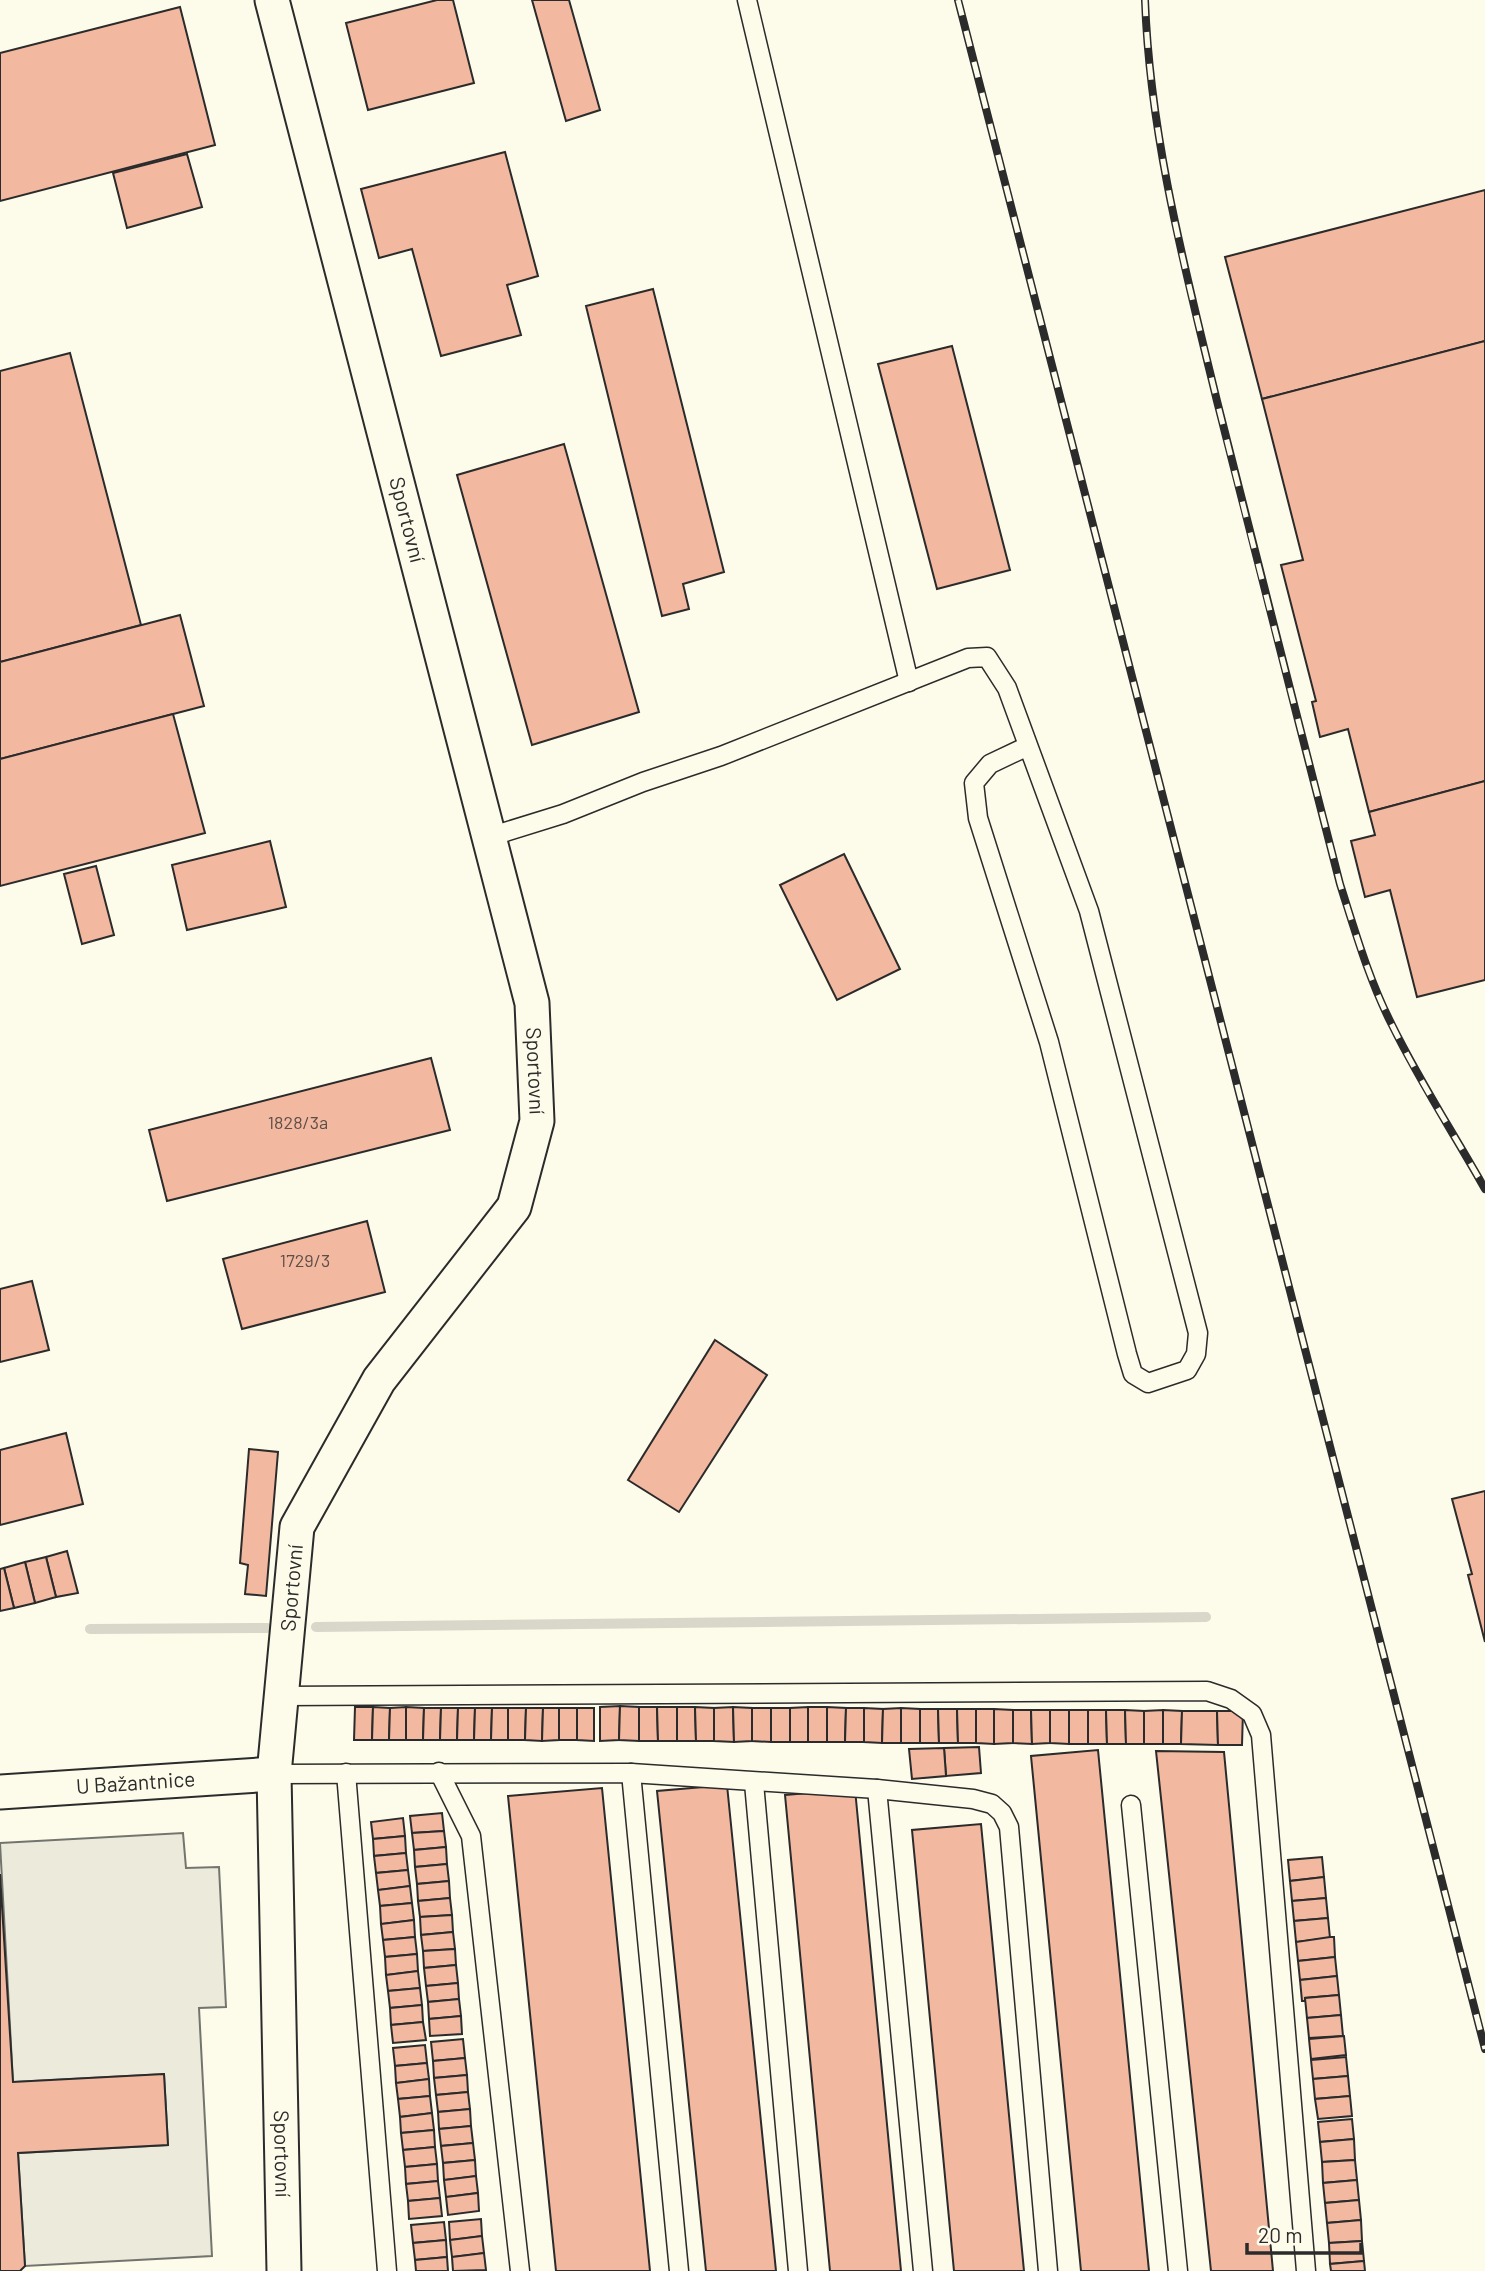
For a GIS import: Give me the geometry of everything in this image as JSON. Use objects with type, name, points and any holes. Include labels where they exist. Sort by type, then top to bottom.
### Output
[{"type":"street","name":"Sportovní","points":[[272,0],[532,1003],[537,1121],[514,1206],[379,1380],[297,1527],[274,1774],[284,2271]]},
{"type":"street","name":"U Bažantnice","points":[[0,1792],[274,1774]]},
{"type":"lane","points":[[747,0],[909,682]]},
{"type":"lane","points":[[489,837],[563,814],[786,731],[968,658],[987,657],[1007,688],[1089,911],[1198,1333],[1196,1354],[1187,1370],[1148,1383],[1133,1374],[1049,1042],[978,818],[974,783],[990,765],[1028,746]]},
{"type":"lane","points":[[281,1696],[1206,1691],[1231,1699],[1252,1714],[1261,1735],[1306,2271]]},
{"type":"lane","points":[[439,1772],[471,1836],[520,2271]]},
{"type":"lane","points":[[346,1773],[387,2271]]},
{"type":"lane","points":[[274,1774],[631,1773],[877,1789],[974,1799],[992,1804],[1002,1813],[1009,1827],[1048,2271]]},
{"type":"lane","points":[[631,1773],[679,2271]]},
{"type":"lane","points":[[754,1783],[798,2271]]},
{"type":"lane","points":[[877,1789],[923,2271]]},
{"type":"lane","points":[[1131,1805],[1178,2271]]},
{"type":"shaded area","points":[[183,1833],[186,1868],[219,1867],[226,2007],[199,2008],[212,2256],[25,2266],[18,2153],[168,2145],[164,2074],[13,2082],[0,1843]]},
{"type":"building","points":[[437,0],[453,0],[474,83],[368,110],[346,23]]},
{"type":"building","points":[[532,0],[569,0],[600,110],[566,121]]},
{"type":"building","points":[[180,7],[215,145],[0,201],[0,53]]},
{"type":"building","points":[[505,152],[538,276],[507,285],[521,335],[441,356],[412,249],[379,258],[361,189]]},
{"type":"building","points":[[187,154],[202,207],[127,228],[113,173]]},
{"type":"building","points":[[1485,190],[1485,341],[1262,399],[1225,257]]},
{"type":"building","points":[[653,289],[724,572],[683,584],[689,609],[662,616],[586,306]]},
{"type":"building","points":[[1485,341],[1485,781],[1369,812],[1348,729],[1320,737],[1312,702],[1316,701],[1281,565],[1303,560],[1262,399]]},
{"type":"building","points":[[952,346],[1010,570],[937,589],[878,364]]},
{"type":"building","points":[[70,353],[141,625],[0,662],[0,371]]},
{"type":"building","points":[[564,444],[639,712],[532,745],[457,475]]},
{"type":"building","points":[[180,615],[204,706],[0,759],[0,662]]},
{"type":"building","points":[[173,714],[205,833],[0,886],[0,759]]},
{"type":"building","points":[[1485,781],[1485,980],[1417,997],[1390,890],[1365,897],[1351,841],[1375,835],[1369,812]]},
{"type":"building","points":[[270,841],[286,907],[187,930],[172,865]]},
{"type":"building","points":[[844,854],[900,969],[837,1000],[780,885]]},
{"type":"building","points":[[96,866],[114,935],[82,944],[64,874]]},
{"type":"building","points":[[431,1058],[450,1130],[167,1201],[149,1130]]},
{"type":"building","points":[[367,1221],[385,1292],[242,1329],[223,1259]]},
{"type":"building","points":[[32,1281],[49,1350],[0,1362],[0,1289]]},
{"type":"building","points":[[715,1340],[767,1375],[679,1512],[628,1480]]},
{"type":"building","points":[[66,1433],[83,1504],[0,1525],[0,1450]]},
{"type":"building","points":[[249,1449],[278,1452],[266,1596],[245,1594],[248,1565],[240,1563]]},
{"type":"building","points":[[1485,1491],[1485,1642],[1468,1575],[1472,1574],[1452,1499]]},
{"type":"building","points":[[67,1551],[78,1593],[56,1597],[46,1557]]},
{"type":"building","points":[[46,1557],[56,1597],[35,1603],[25,1562]]},
{"type":"building","points":[[25,1562],[35,1603],[14,1608],[4,1568]]},
{"type":"building","points":[[4,1568],[14,1608],[0,1611],[0,1569]]},
{"type":"building","points":[[620,1706],[619,1740],[600,1741],[600,1707]]},
{"type":"building","points":[[620,1706],[639,1707],[639,1741],[619,1740]]},
{"type":"building","points":[[355,1707],[373,1707],[372,1740],[354,1740]]},
{"type":"building","points":[[373,1707],[390,1708],[389,1740],[372,1740]]},
{"type":"building","points":[[406,1707],[406,1740],[389,1740],[390,1708]]},
{"type":"building","points":[[406,1707],[424,1708],[423,1740],[406,1740]]},
{"type":"building","points":[[639,1707],[657,1707],[658,1741],[639,1741]]},
{"type":"building","points":[[657,1707],[677,1707],[677,1741],[658,1741]]},
{"type":"building","points":[[677,1707],[695,1707],[696,1741],[677,1741]]},
{"type":"building","points":[[695,1707],[714,1708],[714,1741],[696,1741]]},
{"type":"building","points":[[733,1707],[734,1742],[714,1741],[714,1708]]},
{"type":"building","points":[[733,1707],[752,1708],[752,1741],[734,1742]]},
{"type":"building","points":[[808,1707],[808,1742],[790,1742],[790,1708]]},
{"type":"building","points":[[808,1707],[827,1707],[827,1742],[808,1742]]},
{"type":"building","points":[[827,1707],[846,1708],[845,1742],[827,1742]]},
{"type":"building","points":[[424,1708],[441,1708],[440,1740],[423,1740]]},
{"type":"building","points":[[441,1708],[458,1708],[457,1740],[440,1740]]},
{"type":"building","points":[[458,1708],[475,1708],[474,1740],[457,1740]]},
{"type":"building","points":[[475,1708],[492,1708],[491,1740],[474,1740]]},
{"type":"building","points":[[492,1708],[508,1708],[508,1740],[491,1740]]},
{"type":"building","points":[[508,1708],[526,1708],[525,1740],[508,1740]]},
{"type":"building","points":[[526,1708],[543,1708],[542,1741],[525,1740]]},
{"type":"building","points":[[543,1708],[559,1708],[559,1740],[542,1741]]},
{"type":"building","points":[[559,1708],[577,1708],[577,1740],[559,1740]]},
{"type":"building","points":[[577,1708],[594,1708],[594,1741],[577,1740]]},
{"type":"building","points":[[752,1708],[771,1708],[771,1742],[752,1741]]},
{"type":"building","points":[[771,1708],[790,1708],[790,1742],[771,1742]]},
{"type":"building","points":[[846,1708],[864,1708],[864,1742],[845,1742]]},
{"type":"building","points":[[864,1708],[883,1709],[882,1743],[864,1742]]},
{"type":"building","points":[[901,1708],[901,1743],[882,1743],[883,1709]]},
{"type":"building","points":[[901,1708],[920,1709],[920,1743],[901,1743]]},
{"type":"building","points":[[920,1709],[938,1709],[939,1743],[920,1743]]},
{"type":"building","points":[[938,1709],[957,1709],[958,1743],[939,1743]]},
{"type":"building","points":[[957,1709],[976,1709],[976,1743],[958,1743]]},
{"type":"building","points":[[976,1709],[994,1709],[994,1744],[976,1743]]},
{"type":"building","points":[[994,1709],[1013,1710],[1013,1743],[994,1744]]},
{"type":"building","points":[[1013,1710],[1031,1710],[1032,1744],[1013,1743]]},
{"type":"building","points":[[1031,1710],[1050,1710],[1050,1743],[1032,1744]]},
{"type":"building","points":[[1050,1710],[1069,1710],[1069,1744],[1050,1743]]},
{"type":"building","points":[[1069,1710],[1088,1710],[1088,1744],[1069,1744]]},
{"type":"building","points":[[1088,1710],[1106,1710],[1107,1744],[1088,1744]]},
{"type":"building","points":[[1106,1710],[1125,1710],[1126,1744],[1107,1744]]},
{"type":"building","points":[[1125,1710],[1144,1711],[1144,1744],[1126,1744]]},
{"type":"building","points":[[1163,1710],[1163,1744],[1144,1744],[1144,1711]]},
{"type":"building","points":[[1163,1710],[1182,1711],[1181,1744],[1163,1744]]},
{"type":"building","points":[[1182,1711],[1217,1711],[1218,1745],[1181,1744]]},
{"type":"building","points":[[1217,1711],[1243,1711],[1242,1745],[1218,1745]]},
{"type":"building","points":[[979,1747],[981,1773],[946,1776],[944,1748]]},
{"type":"building","points":[[944,1748],[946,1776],[912,1779],[909,1749]]},
{"type":"building","points":[[1098,1750],[1149,2271],[1081,2271],[1031,1756]]},
{"type":"building","points":[[1156,1751],[1224,1752],[1273,2271],[1211,2271]]},
{"type":"building","points":[[727,1785],[776,2271],[706,2271],[657,1791]]},
{"type":"building","points":[[602,1788],[650,2271],[556,2271],[508,1796]]},
{"type":"building","points":[[855,1789],[901,2271],[830,2271],[785,1795]]},
{"type":"building","points":[[442,1813],[444,1831],[412,1833],[410,1816]]},
{"type":"building","points":[[403,1818],[405,1836],[373,1839],[371,1822]]},
{"type":"building","points":[[981,1824],[1024,2271],[954,2271],[912,1830]]},
{"type":"building","points":[[444,1831],[446,1847],[414,1850],[412,1833]]},
{"type":"building","points":[[405,1836],[406,1853],[374,1856],[373,1839]]},
{"type":"building","points":[[446,1847],[447,1864],[415,1867],[414,1850]]},
{"type":"building","points":[[406,1853],[408,1870],[376,1873],[374,1856]]},
{"type":"building","points":[[1322,1857],[1324,1877],[1290,1881],[1288,1860]]},
{"type":"building","points":[[447,1864],[449,1881],[417,1884],[415,1867]]},
{"type":"building","points":[[408,1870],[410,1886],[378,1890],[376,1873]]},
{"type":"building","points":[[0,1874],[13,2082],[164,2074],[168,2145],[18,2153],[25,2266],[20,2271],[0,2271]]},
{"type":"building","points":[[1324,1877],[1326,1898],[1292,1901],[1290,1881]]},
{"type":"building","points":[[449,1881],[450,1898],[418,1901],[417,1884]]},
{"type":"building","points":[[410,1886],[412,1903],[380,1906],[378,1890]]},
{"type":"building","points":[[450,1898],[452,1915],[420,1917],[418,1901]]},
{"type":"building","points":[[1326,1898],[1328,1918],[1294,1921],[1292,1901]]},
{"type":"building","points":[[412,1903],[414,1920],[381,1924],[380,1906]]},
{"type":"building","points":[[452,1915],[453,1932],[421,1935],[420,1917]]},
{"type":"building","points":[[1328,1918],[1330,1938],[1296,1942],[1294,1921]]},
{"type":"building","points":[[414,1920],[415,1937],[383,1940],[381,1924]]},
{"type":"building","points":[[453,1932],[455,1949],[423,1951],[421,1935]]},
{"type":"building","points":[[415,1937],[417,1954],[385,1957],[383,1940]]},
{"type":"building","points":[[1334,1937],[1335,1957],[1298,1961],[1296,1942]]},
{"type":"building","points":[[455,1949],[456,1965],[424,1968],[423,1951]]},
{"type":"building","points":[[417,1954],[418,1971],[386,1975],[385,1957]]},
{"type":"building","points":[[1335,1957],[1337,1976],[1300,1980],[1298,1961]]},
{"type":"building","points":[[456,1965],[458,1983],[426,1986],[424,1968]]},
{"type":"building","points":[[418,1971],[420,1988],[388,1991],[386,1975]]},
{"type":"building","points":[[1337,1976],[1339,1995],[1305,1998],[1305,2001],[1302,2001],[1300,1980]]},
{"type":"building","points":[[458,1983],[459,1999],[428,2002],[426,1986]]},
{"type":"building","points":[[420,1988],[422,2005],[390,2008],[388,1991]]},
{"type":"building","points":[[1339,1995],[1341,2015],[1307,2018],[1305,1998]]},
{"type":"building","points":[[459,1999],[461,2016],[429,2019],[428,2002]]},
{"type":"building","points":[[422,2005],[423,2022],[391,2025],[390,2008]]},
{"type":"building","points":[[1341,2015],[1343,2036],[1309,2038],[1307,2018]]},
{"type":"building","points":[[461,2016],[462,2034],[430,2036],[429,2019]]},
{"type":"building","points":[[423,2022],[426,2040],[393,2043],[391,2025]]},
{"type":"building","points":[[1344,2036],[1346,2055],[1311,2059],[1309,2039]]},
{"type":"building","points":[[463,2039],[465,2058],[433,2061],[431,2042]]},
{"type":"building","points":[[425,2045],[427,2063],[395,2066],[393,2048]]},
{"type":"building","points":[[1346,2057],[1348,2076],[1313,2079],[1311,2060]]},
{"type":"building","points":[[465,2058],[467,2075],[434,2078],[433,2061]]},
{"type":"building","points":[[427,2063],[429,2079],[396,2083],[395,2066]]},
{"type":"building","points":[[467,2075],[468,2092],[436,2095],[434,2078]]},
{"type":"building","points":[[1348,2076],[1350,2096],[1315,2099],[1313,2079]]},
{"type":"building","points":[[429,2079],[430,2096],[398,2099],[396,2083]]},
{"type":"building","points":[[468,2092],[470,2109],[438,2112],[436,2095]]},
{"type":"building","points":[[430,2096],[432,2113],[400,2117],[398,2099]]},
{"type":"building","points":[[1350,2096],[1352,2116],[1318,2119],[1315,2099]]},
{"type":"building","points":[[470,2109],[471,2126],[439,2129],[438,2112]]},
{"type":"building","points":[[432,2113],[434,2130],[401,2133],[400,2117]]},
{"type":"building","points":[[1352,2119],[1354,2139],[1320,2142],[1318,2122]]},
{"type":"building","points":[[471,2126],[473,2143],[441,2146],[439,2129]]},
{"type":"building","points":[[434,2130],[435,2147],[403,2150],[401,2133]]},
{"type":"building","points":[[1354,2139],[1355,2160],[1322,2162],[1320,2142]]},
{"type":"building","points":[[473,2143],[475,2160],[443,2163],[441,2146]]},
{"type":"building","points":[[435,2147],[437,2164],[405,2167],[403,2150]]},
{"type":"building","points":[[475,2160],[476,2176],[444,2180],[443,2163]]},
{"type":"building","points":[[1355,2160],[1357,2180],[1323,2183],[1322,2162]]},
{"type":"building","points":[[437,2164],[438,2181],[406,2184],[405,2167]]},
{"type":"building","points":[[476,2176],[478,2193],[446,2197],[444,2180]]},
{"type":"building","points":[[1357,2180],[1359,2200],[1325,2203],[1323,2183]]},
{"type":"building","points":[[438,2181],[440,2198],[408,2201],[406,2184]]},
{"type":"building","points":[[478,2193],[479,2211],[448,2215],[446,2197]]},
{"type":"building","points":[[440,2198],[442,2216],[409,2219],[408,2201]]},
{"type":"building","points":[[1359,2200],[1361,2220],[1327,2223],[1325,2203]]},
{"type":"building","points":[[481,2219],[482,2236],[450,2240],[449,2222]]},
{"type":"building","points":[[1361,2220],[1362,2241],[1329,2243],[1327,2223]]},
{"type":"building","points":[[444,2222],[446,2240],[413,2243],[411,2225]]},
{"type":"building","points":[[482,2236],[484,2253],[452,2257],[450,2240]]},
{"type":"building","points":[[446,2240],[447,2257],[415,2260],[413,2243]]},
{"type":"building","points":[[1362,2241],[1364,2261],[1330,2264],[1329,2243]]},
{"type":"building","points":[[484,2253],[486,2270],[453,2271],[452,2257]]},
{"type":"building","points":[[447,2257],[448,2271],[416,2271],[415,2260]]},
{"type":"building","points":[[1364,2261],[1365,2271],[1331,2271],[1330,2264]]},
{"type":"waterway","points":[[316,1627],[1206,1617]]},
{"type":"waterway","points":[[90,1629],[267,1628]]},
{"type":"railway","points":[[958,0],[1485,2049]]},
{"type":"railway","points":[[1145,0],[1154,102],[1181,252],[1340,884],[1384,1008],[1414,1067],[1485,1189]]}]
